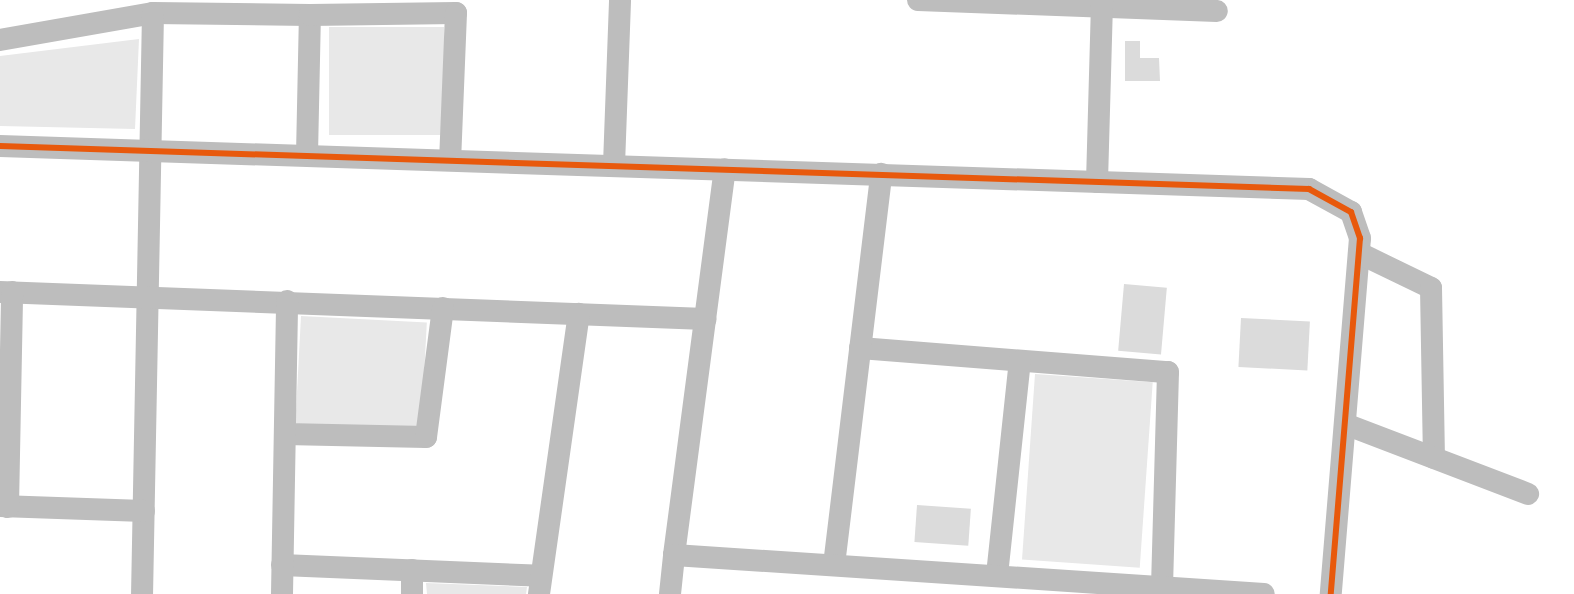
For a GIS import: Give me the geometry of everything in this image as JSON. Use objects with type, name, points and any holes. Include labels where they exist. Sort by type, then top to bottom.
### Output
[{"type":"street","points":[[615,165],[620,0]]},
{"type":"street","points":[[918,0],[1102,3],[1217,11]]},
{"type":"street","points":[[1097,182],[1102,3]]},
{"type":"street","points":[[0,40],[153,13],[310,15],[456,13],[450,160]]},
{"type":"street","points":[[142,594],[153,13]]},
{"type":"street","points":[[307,155],[310,15]]},
{"type":"street","points":[[0,146],[1309,189],[1351,212],[1360,238],[1331,594]]},
{"type":"street","points":[[670,594],[725,169]]},
{"type":"street","points":[[834,565],[881,174]]},
{"type":"street","points":[[1359,253],[1431,288],[1434,458]]},
{"type":"street","points":[[144,511],[4,506],[6,292],[147,295],[705,319]]},
{"type":"street","points":[[282,594],[287,301]]},
{"type":"street","points":[[285,434],[426,437],[442,308]]},
{"type":"street","points":[[282,565],[412,570],[540,585],[579,314]]},
{"type":"street","points":[[860,348],[1168,372],[1162,586]]},
{"type":"street","points":[[997,575],[1020,361]]},
{"type":"street","points":[[1345,424],[1528,494]]},
{"type":"street","points":[[674,555],[1264,594]]},
{"type":"street","points":[[412,570],[412,594]]},
{"type":"shaded area","points":[[329,27],[444,27],[444,135],[329,135]]},
{"type":"shaded area","points":[[139,39],[135,129],[0,126],[0,56]]},
{"type":"shaded area","points":[[301,316],[427,323],[421,430],[295,424]]},
{"type":"shaded area","points":[[1035,374],[1153,382],[1140,568],[1022,560]]},
{"type":"shaded area","points":[[426,583],[527,587],[526,594],[427,594]]},
{"type":"building","points":[[1125,41],[1140,41],[1140,58],[1159,58],[1160,81],[1125,81]]},
{"type":"building","points":[[1124,284],[1167,288],[1161,354],[1118,351]]},
{"type":"building","points":[[1241,318],[1310,322],[1307,371],[1238,367]]},
{"type":"building","points":[[917,505],[971,509],[968,546],[914,542]]},
{"type":"cycle path","points":[[0,146],[1309,189],[1351,212],[1360,238],[1331,594]]}]
